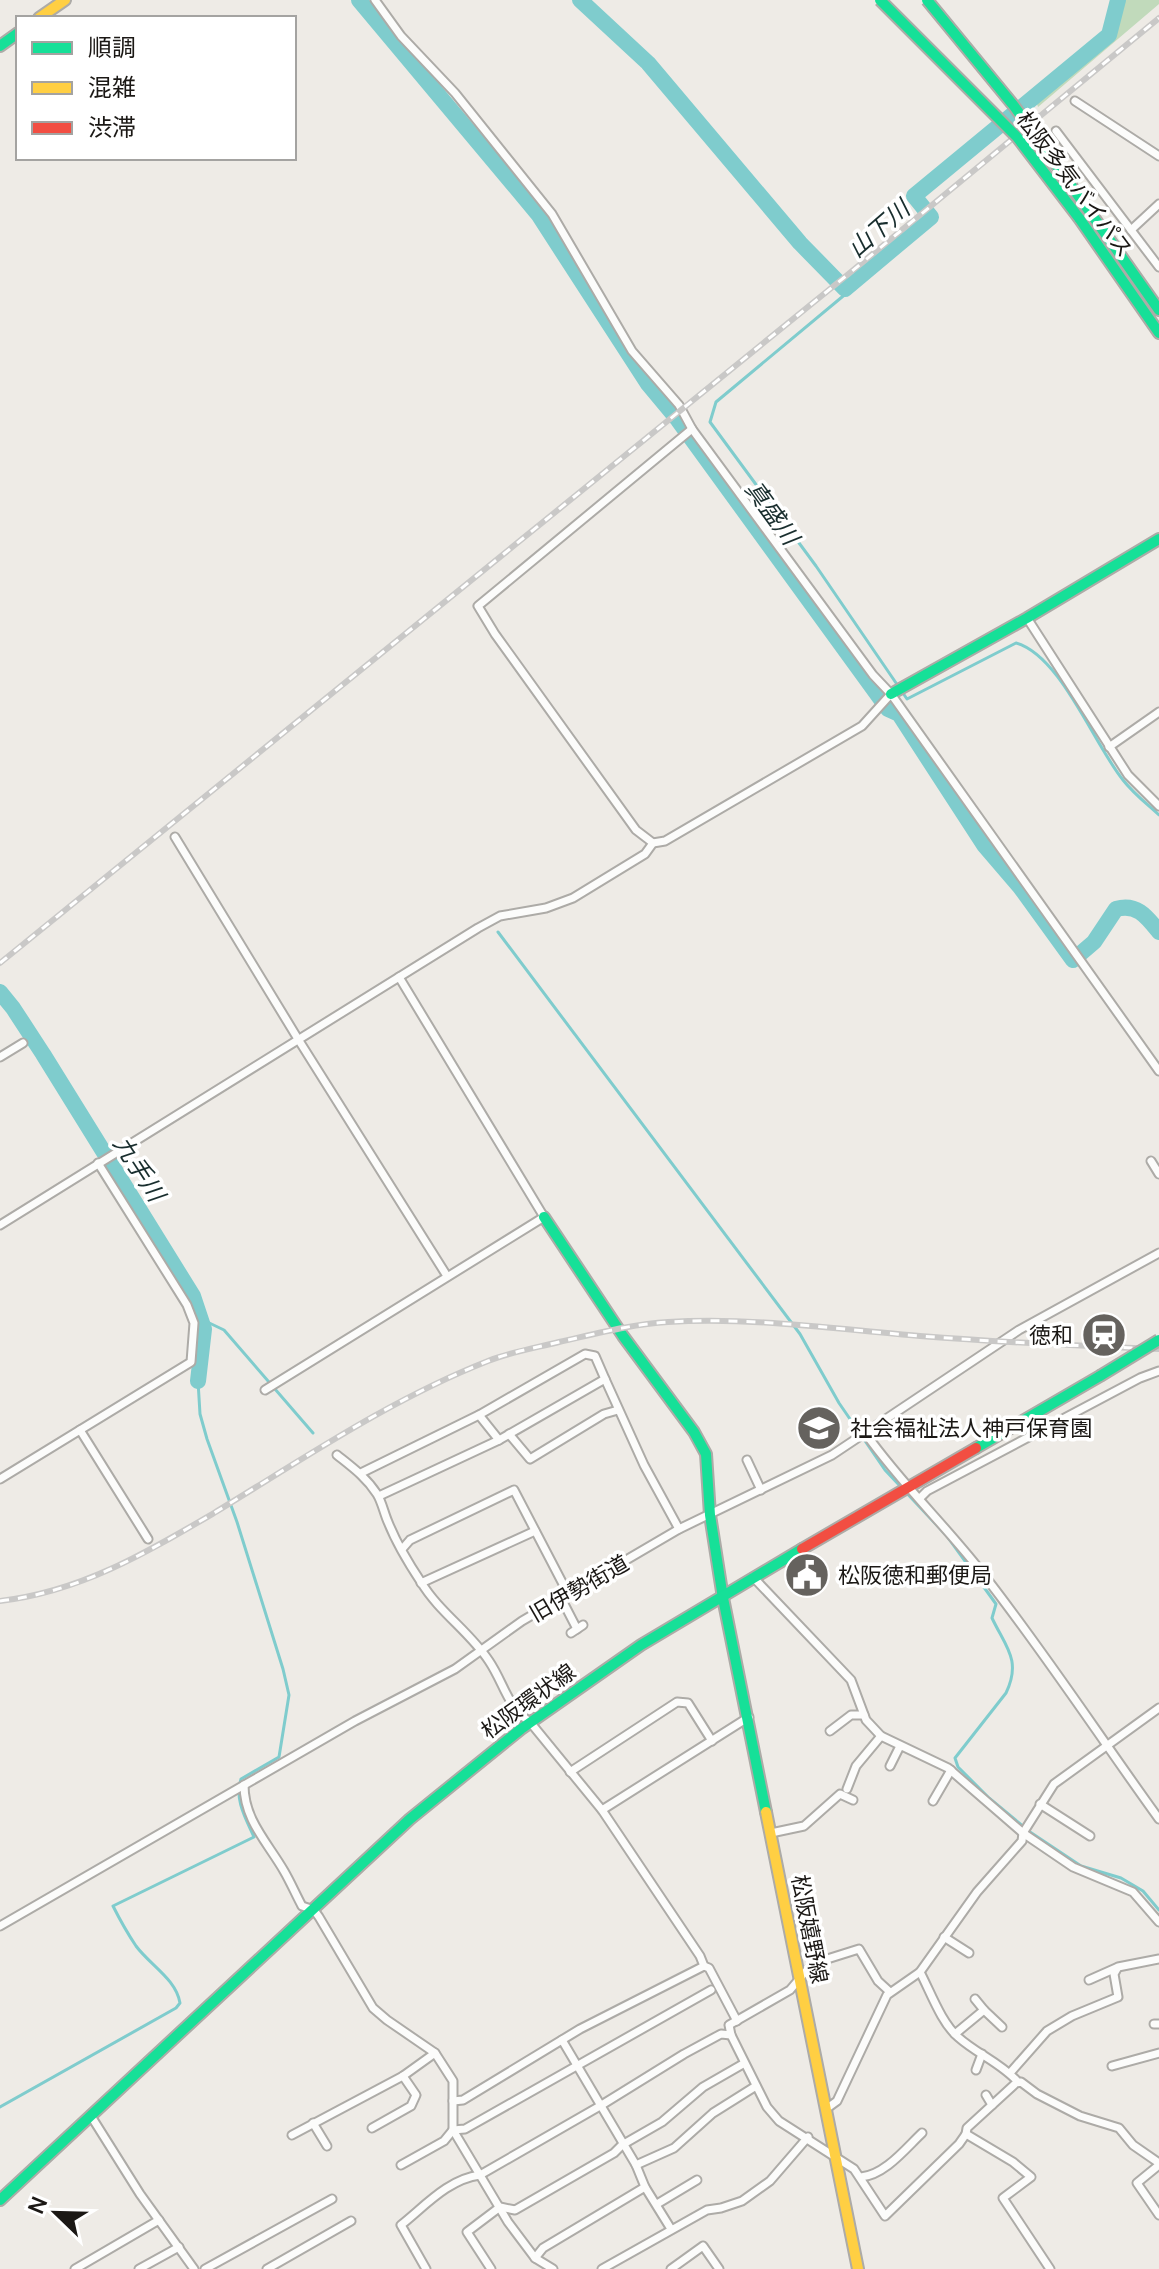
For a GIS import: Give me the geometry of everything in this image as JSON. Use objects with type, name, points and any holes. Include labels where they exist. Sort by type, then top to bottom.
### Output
[{"type":"main road","points":[[42,16],[65,0]]},
{"type":"main road","name":"松阪多気バイパス","points":[[880,0],[1017,137],[1079,218],[1159,333]]},
{"type":"main road","name":"松阪多気バイパス","points":[[927,0],[1014,106],[1159,310]]},
{"type":"main road","points":[[893,692],[1027,618],[1159,539]]},
{"type":"main road","name":"松阪嬉野線","points":[[544,1217],[706,1454],[710,1515],[723,1598],[858,2269]]},
{"type":"main road","name":"松阪環状線","points":[[0,2200],[410,1819],[530,1722],[641,1645],[1159,1340]]},
{"type":"street","points":[[375,0],[401,36],[455,93],[552,214],[632,351],[679,405],[692,429],[873,675],[893,692],[1159,1071]]},
{"type":"street","points":[[1075,101],[1159,156]]},
{"type":"street","points":[[1056,131],[1159,267]]},
{"type":"street","points":[[1131,230],[1159,204]]},
{"type":"street","points":[[653,843],[636,830],[478,606],[692,429]]},
{"type":"street","points":[[1027,618],[1128,775],[1159,806]]},
{"type":"street","points":[[0,1225],[500,916],[546,908],[573,898],[645,854],[653,843],[665,841],[862,726],[893,692]]},
{"type":"street","points":[[1109,747],[1159,712]]},
{"type":"street","points":[[175,837],[447,1276]]},
{"type":"street","points":[[265,1390],[544,1217],[399,977]]},
{"type":"street","points":[[0,1057],[23,1043]]},
{"type":"street","points":[[1151,1161],[1159,1174]]},
{"type":"street","points":[[0,1479],[191,1362],[194,1323],[187,1305],[98,1163]]},
{"type":"street","name":"旧伊勢街道","points":[[0,1926],[355,1721],[455,1669],[522,1621],[679,1529],[832,1455],[1019,1330],[1159,1253]]},
{"type":"street","points":[[361,1473],[479,1415],[585,1354],[595,1356],[644,1465],[679,1529]]},
{"type":"street","points":[[920,1498],[927,1491],[1159,1371]]},
{"type":"street","points":[[379,1496],[499,1440],[605,1379]]},
{"type":"street","points":[[509,1434],[530,1459],[604,1414],[618,1410]]},
{"type":"street","points":[[479,1415],[499,1440]]},
{"type":"street","points":[[80,1430],[148,1539]]},
{"type":"street","points":[[866,1434],[885,1462],[920,1498],[956,1548],[980,1570],[1159,1819]]},
{"type":"street","points":[[337,1455],[361,1473],[379,1496],[389,1525],[421,1583],[482,1651],[509,1703],[530,1722],[602,1810],[704,1966],[709,1968],[726,2010],[737,2021]]},
{"type":"street","points":[[747,1460],[761,1490]]},
{"type":"street","points":[[403,1548],[410,1540],[514,1490],[564,1586],[561,1598],[577,1629]]},
{"type":"street","points":[[421,1583],[535,1531]]},
{"type":"street","points":[[753,1577],[851,1680],[866,1720],[881,1736],[951,1770],[1023,1833],[1084,1874],[1104,1878],[1133,1892],[1159,1922]]},
{"type":"street","points":[[570,1772],[677,1702],[688,1703],[712,1741]]},
{"type":"street","points":[[826,2109],[837,2101],[890,1992],[920,1972],[977,1892],[1022,1841],[1023,1833],[1054,1784],[1159,1708]]},
{"type":"street","points":[[830,1731],[851,1715],[864,1715]]},
{"type":"street","points":[[602,1810],[749,1717]]},
{"type":"street","points":[[847,1789],[856,1766],[881,1736]]},
{"type":"street","points":[[890,1766],[900,1746]]},
{"type":"street","points":[[933,1801],[951,1770]]},
{"type":"street","points":[[244,1785],[249,1815],[266,1845],[284,1870],[302,1906],[314,1910],[373,2008],[435,2053],[453,2081],[453,2130],[535,2258],[553,2269]]},
{"type":"street","points":[[771,1833],[804,1826],[840,1794],[853,1800]]},
{"type":"street","points":[[1040,1804],[1090,1836]]},
{"type":"street","points":[[259,1852],[266,1845]]},
{"type":"street","points":[[944,1937],[969,1953]]},
{"type":"street","points":[[890,1992],[878,1981],[859,1949],[824,1960],[807,1970],[790,1990],[729,2025],[743,2064],[767,2107],[779,2121],[834,2154],[861,2177],[885,2216],[959,2144],[967,2128],[1018,2082]]},
{"type":"street","points":[[1089,1980],[1118,1967],[1159,1959]]},
{"type":"street","points":[[453,2101],[463,2100],[562,2040],[704,1966]]},
{"type":"street","points":[[1010,2073],[1047,2031],[1072,2016],[1118,1997],[1114,1974],[1118,1967]]},
{"type":"street","points":[[920,1972],[955,2034],[1037,2094],[1080,2116],[1119,2128],[1133,2145],[1159,2164],[1137,2183],[1159,2215]]},
{"type":"street","points":[[401,2165],[444,2141],[453,2130],[465,2129],[711,1990]]},
{"type":"street","points":[[975,1999],[1002,2027]]},
{"type":"street","points":[[955,2034],[984,2010]]},
{"type":"street","points":[[426,2269],[401,2225],[418,2208],[467,2177],[480,2175],[600,2106],[696,2047],[721,2034],[731,2035]]},
{"type":"street","points":[[562,2040],[671,2229]]},
{"type":"street","points":[[292,2135],[403,2076],[435,2053]]},
{"type":"street","points":[[1112,2066],[1159,2053]]},
{"type":"street","points":[[976,2070],[982,2054]]},
{"type":"street","points":[[491,2269],[467,2232],[500,2207],[515,2210],[614,2153],[662,2122],[703,2087],[743,2064]]},
{"type":"street","points":[[372,2128],[411,2106],[416,2095],[403,2076]]},
{"type":"street","points":[[636,2165],[674,2148],[713,2113],[756,2086]]},
{"type":"street","points":[[986,2095],[992,2105]]},
{"type":"street","points":[[91,2116],[159,2220],[198,2269],[332,2199]]},
{"type":"street","points":[[313,2123],[327,2146]]},
{"type":"street","points":[[861,2177],[868,2177],[885,2167],[922,2133]]},
{"type":"street","points":[[966,2134],[1013,2162],[1031,2177],[1003,2198],[1050,2269]]},
{"type":"street","points":[[602,2269],[707,2210],[742,2201],[770,2181],[808,2137]]},
{"type":"street","points":[[657,2204],[697,2180]]},
{"type":"street","points":[[535,2258],[543,2248],[645,2187]]},
{"type":"street","points":[[75,2269],[159,2220]]},
{"type":"street","points":[[267,2269],[351,2221]]},
{"type":"street","points":[[671,2269],[703,2246],[719,2269]]},
{"type":"street","points":[[139,2269],[179,2247]]},
{"type":"green space","points":[[1123,0],[1159,0],[1159,4],[1038,107],[1036,101],[1114,34]]},
{"type":"waterway","name":"真盛川","points":[[359,0],[538,214],[648,384],[678,420],[888,709],[899,714],[984,845],[1020,887],[1073,960],[1094,942],[1116,909],[1136,910],[1159,932]]},
{"type":"waterway","name":"山下川","points":[[580,0],[648,63],[800,243],[845,289],[931,217],[914,196],[1109,35],[1118,0]]},
{"type":"waterway","points":[[845,289],[848,292],[716,402],[710,422],[816,566],[907,699],[1016,643],[1032,651],[1062,682],[1123,780],[1159,815]]},
{"type":"waterway","points":[[498,932],[800,1334],[839,1403],[885,1470],[947,1536],[996,1604],[992,1618],[1010,1654],[1011,1681],[1006,1693],[955,1758],[958,1767],[1030,1832],[1081,1866],[1121,1878],[1143,1891],[1159,1910]]},
{"type":"waterway","name":"九手川","points":[[0,992],[43,1054],[193,1296],[204,1329],[198,1381]]},
{"type":"waterway","points":[[203,1320],[224,1330],[313,1433]]},
{"type":"waterway","points":[[0,2107],[180,2003],[168,1979],[136,1946],[113,1906],[254,1837],[240,1801],[241,1779],[279,1757],[289,1695],[237,1522],[207,1439],[200,1414],[198,1381]]},
{"type":"railway","points":[[0,963],[1159,18]]},
{"type":"railway","points":[[0,1601],[58,1589],[112,1569],[214,1513],[348,1431],[452,1376],[505,1355],[627,1327],[654,1323],[731,1321],[979,1340],[1159,1349]]},
{"type":"traffic: fast","points":[[880,0],[1017,137],[1079,218]]},
{"type":"traffic: fast","points":[[927,0],[1014,106],[1090,212]]},
{"type":"traffic: fast","points":[[0,46],[16,34]]},
{"type":"traffic: fast","points":[[1090,212],[1159,310]]},
{"type":"traffic: fast","points":[[1079,218],[1159,333]]},
{"type":"traffic: fast","points":[[891,694],[1159,539]]},
{"type":"traffic: fast","points":[[544,1217],[623,1336],[694,1432],[706,1454],[710,1515],[723,1598],[766,1812]]},
{"type":"traffic: fast","points":[[1100,1376],[1159,1340]]},
{"type":"traffic: fast","points":[[976,1448],[1100,1376]]},
{"type":"traffic: fast","points":[[0,2200],[410,1819],[521,1729],[641,1645],[802,1549]]},
{"type":"traffic: slow","points":[[42,16],[65,0]]},
{"type":"traffic: slow","points":[[766,1812],[858,2269]]},
{"type":"traffic: jam","points":[[802,1549],[976,1448]]},
{"type":"place","name":"徳和","points":[[1104,1335]]},
{"type":"place","name":"社会福祉法人神戸保育園","points":[[819,1428]]},
{"type":"place","name":"松阪徳和郵便局","points":[[807,1575]]}]
